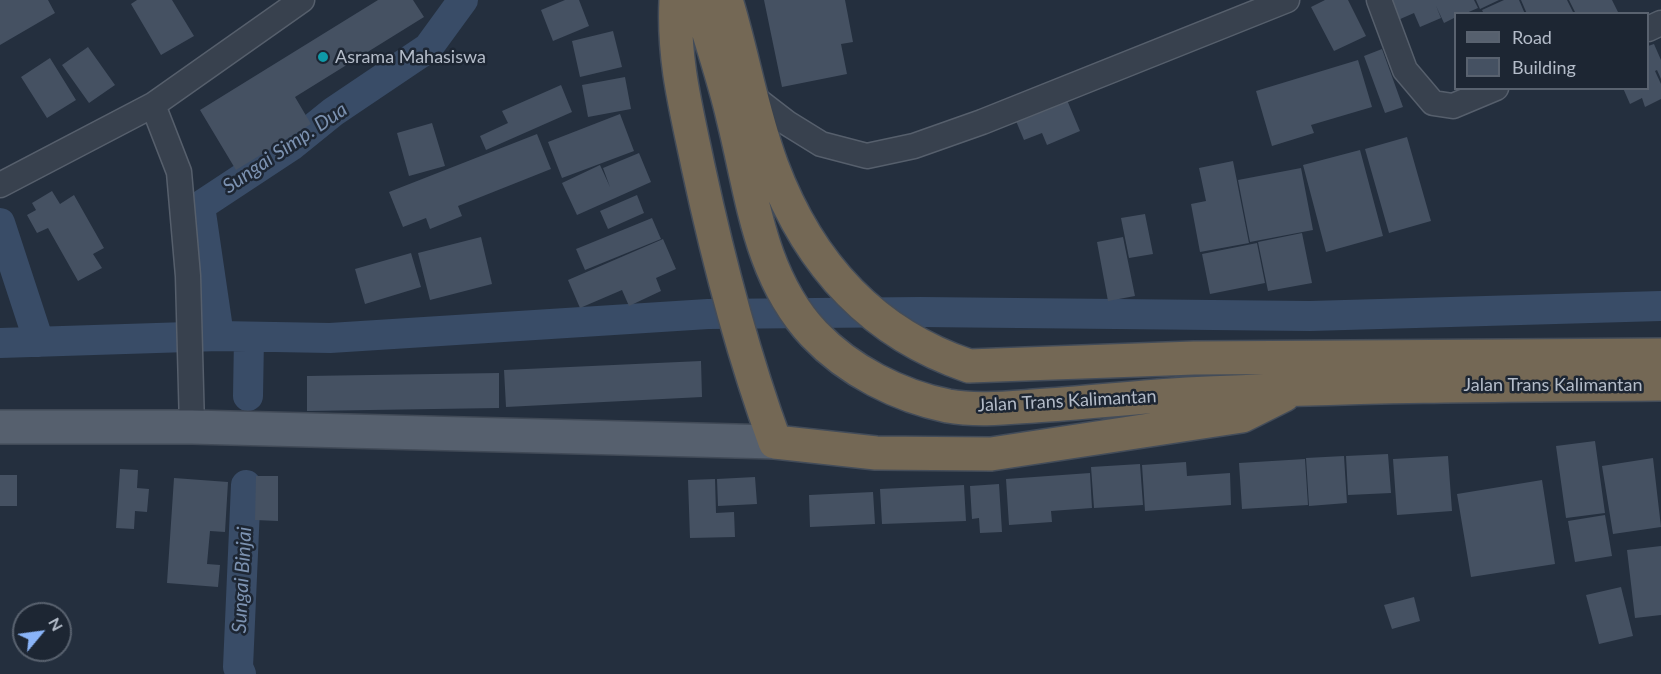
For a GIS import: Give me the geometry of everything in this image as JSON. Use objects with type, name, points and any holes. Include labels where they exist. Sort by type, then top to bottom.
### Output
[{"type":"highway","points":[[676,0],[676,62],[718,260],[775,442],[876,453],[991,454],[1242,416],[1294,390]]},
{"type":"highway","name":"Jalan Trans Kalimantan","points":[[699,0],[785,198],[821,259],[841,285],[889,328],[917,345],[969,366],[1194,358],[1661,355]]},
{"type":"highway","name":"Jalan Trans Kalimantan","points":[[726,0],[747,108],[764,248],[786,296],[814,334],[856,369],[892,388],[949,406],[1000,408],[1186,394],[1294,390],[1661,384]]},
{"type":"main road","points":[[0,427],[192,426],[775,442]]},
{"type":"street","points":[[0,185],[153,105],[302,0]]},
{"type":"street","points":[[747,108],[787,123],[821,144],[867,156],[914,146],[982,122],[1287,0]]},
{"type":"street","points":[[1378,0],[1405,70],[1433,103],[1453,106],[1491,90]]},
{"type":"street","points":[[153,105],[179,172],[188,276],[192,426]]},
{"type":"building","points":[[0,0],[48,0],[55,13],[0,45]]},
{"type":"building","points":[[137,0],[172,0],[194,36],[161,55],[131,4]]},
{"type":"building","name":"Asrama Mahasiswa","points":[[378,0],[413,0],[424,17],[295,97],[311,124],[236,170],[200,110]]},
{"type":"building","points":[[565,0],[579,0],[589,26],[553,41],[541,10]]},
{"type":"building","points":[[764,0],[845,0],[853,42],[841,44],[847,74],[782,87]]},
{"type":"building","points":[[1325,0],[1348,0],[1366,36],[1334,51],[1311,7]]},
{"type":"building","points":[[1389,0],[1474,0],[1478,8],[1469,12],[1454,12],[1454,18],[1444,23],[1436,6],[1441,18],[1420,27],[1414,13],[1398,20]]},
{"type":"building","points":[[1476,0],[1499,0],[1480,9]]},
{"type":"building","points":[[1504,0],[1519,0],[1524,12],[1483,12],[1482,10]]},
{"type":"building","points":[[1521,0],[1567,0],[1573,12],[1526,12]]},
{"type":"building","points":[[1569,0],[1612,0],[1618,12],[1575,12]]},
{"type":"building","points":[[613,31],[622,67],[580,77],[572,41]]},
{"type":"building","points":[[1654,44],[1661,60],[1661,79],[1657,70],[1655,71],[1661,84],[1661,99],[1645,107],[1642,98],[1630,104],[1624,90],[1649,90],[1649,46]]},
{"type":"building","points":[[88,47],[115,85],[89,103],[62,65]]},
{"type":"building","points":[[1382,49],[1403,107],[1385,113],[1364,56]]},
{"type":"building","points":[[50,58],[76,100],[47,118],[21,77]]},
{"type":"building","points":[[1358,60],[1372,107],[1311,125],[1314,133],[1272,146],[1256,91]]},
{"type":"building","points":[[625,77],[631,109],[588,117],[582,85]]},
{"type":"building","points":[[561,85],[572,112],[486,150],[480,136],[508,123],[502,111]]},
{"type":"building","points":[[1067,100],[1080,131],[1047,145],[1042,133],[1024,140],[1016,121]]},
{"type":"building","points":[[620,114],[634,151],[562,178],[548,142]]},
{"type":"building","points":[[432,123],[445,166],[409,176],[397,133]]},
{"type":"building","points":[[537,134],[551,169],[458,206],[462,216],[430,229],[426,218],[403,227],[389,192]]},
{"type":"building","points":[[1407,137],[1431,221],[1389,233],[1365,149]]},
{"type":"building","points":[[1360,150],[1383,236],[1326,252],[1303,165]]},
{"type":"building","points":[[639,153],[651,182],[577,215],[562,183],[600,165],[610,187],[603,168]]},
{"type":"building","points":[[1233,161],[1249,243],[1200,252],[1191,204],[1206,201],[1199,168]]},
{"type":"building","points":[[1301,168],[1313,230],[1250,242],[1238,180]]},
{"type":"building","points":[[52,191],[60,204],[74,195],[104,248],[93,254],[102,268],[78,281],[48,228],[37,233],[27,215],[36,210],[32,203]]},
{"type":"building","points":[[637,195],[644,213],[608,229],[600,211]]},
{"type":"building","points":[[1145,214],[1153,254],[1129,258],[1121,218]]},
{"type":"building","points":[[652,218],[661,239],[585,270],[576,249]]},
{"type":"building","points":[[1302,233],[1312,283],[1268,291],[1258,242]]},
{"type":"building","points":[[481,237],[492,284],[430,300],[418,253]]},
{"type":"building","points":[[1123,237],[1135,296],[1108,301],[1097,242]]},
{"type":"building","points":[[663,239],[676,269],[656,278],[661,291],[629,306],[622,290],[580,308],[568,280]]},
{"type":"building","points":[[1257,243],[1265,283],[1210,294],[1202,254]]},
{"type":"building","points":[[411,253],[421,287],[365,304],[355,269]]},
{"type":"building","points":[[701,361],[702,397],[506,407],[504,370]]},
{"type":"building","points":[[499,373],[499,408],[307,411],[307,376]]},
{"type":"building","points":[[1595,441],[1605,513],[1566,518],[1556,446]]},
{"type":"building","points":[[1388,454],[1391,493],[1348,495],[1346,456]]},
{"type":"building","points":[[1344,456],[1347,503],[1309,506],[1306,458]]},
{"type":"building","points":[[1448,456],[1452,511],[1397,515],[1393,459]]},
{"type":"building","points":[[1653,458],[1661,527],[1613,534],[1602,466]]},
{"type":"building","points":[[1305,459],[1308,505],[1242,509],[1239,463]]},
{"type":"building","points":[[1186,462],[1187,476],[1230,473],[1231,505],[1145,511],[1142,465]]},
{"type":"building","points":[[1140,464],[1143,505],[1094,508],[1091,467]]},
{"type":"building","points":[[120,469],[138,470],[137,488],[149,489],[147,512],[135,511],[134,529],[116,528]]},
{"type":"building","points":[[1090,473],[1092,508],[1051,511],[1052,522],[1009,525],[1006,479]]},
{"type":"building","points":[[0,475],[17,475],[17,506],[0,506]]},
{"type":"building","points":[[256,476],[278,476],[278,521],[255,520]]},
{"type":"building","points":[[755,477],[757,504],[718,506],[717,479]]},
{"type":"building","points":[[174,478],[228,482],[225,532],[210,531],[207,564],[220,565],[218,587],[167,583]]},
{"type":"building","points":[[715,479],[716,513],[734,512],[735,537],[690,538],[688,480]]},
{"type":"building","points":[[1542,480],[1555,564],[1471,577],[1457,494]]},
{"type":"building","points":[[999,484],[1002,532],[980,533],[979,518],[972,519],[970,486]]},
{"type":"building","points":[[964,485],[966,521],[882,524],[880,489]]},
{"type":"building","points":[[873,492],[875,524],[810,527],[809,495]]},
{"type":"building","points":[[1605,515],[1612,556],[1575,562],[1568,521]]},
{"type":"building","points":[[1661,546],[1661,615],[1635,618],[1627,550]]},
{"type":"building","points":[[1621,587],[1633,636],[1599,644],[1586,595]]},
{"type":"building","points":[[1414,597],[1420,621],[1392,629],[1384,605]]},
{"type":"waterway","name":"Sungai Simp. Dua","points":[[219,336],[200,206],[291,146],[333,112],[428,48],[463,0]]},
{"type":"waterway","points":[[0,223],[39,342]]},
{"type":"waterway","points":[[0,343],[219,336],[330,338],[708,314],[921,312],[1310,316],[1661,306]]},
{"type":"waterway","name":"Sungai Binjai","points":[[248,396],[249,338]]},
{"type":"waterway","name":"Sungai Binjai","points":[[241,674],[238,667],[246,485]]},
{"type":"place","name":"Asrama Mahasiswa","points":[[323,57]]}]
